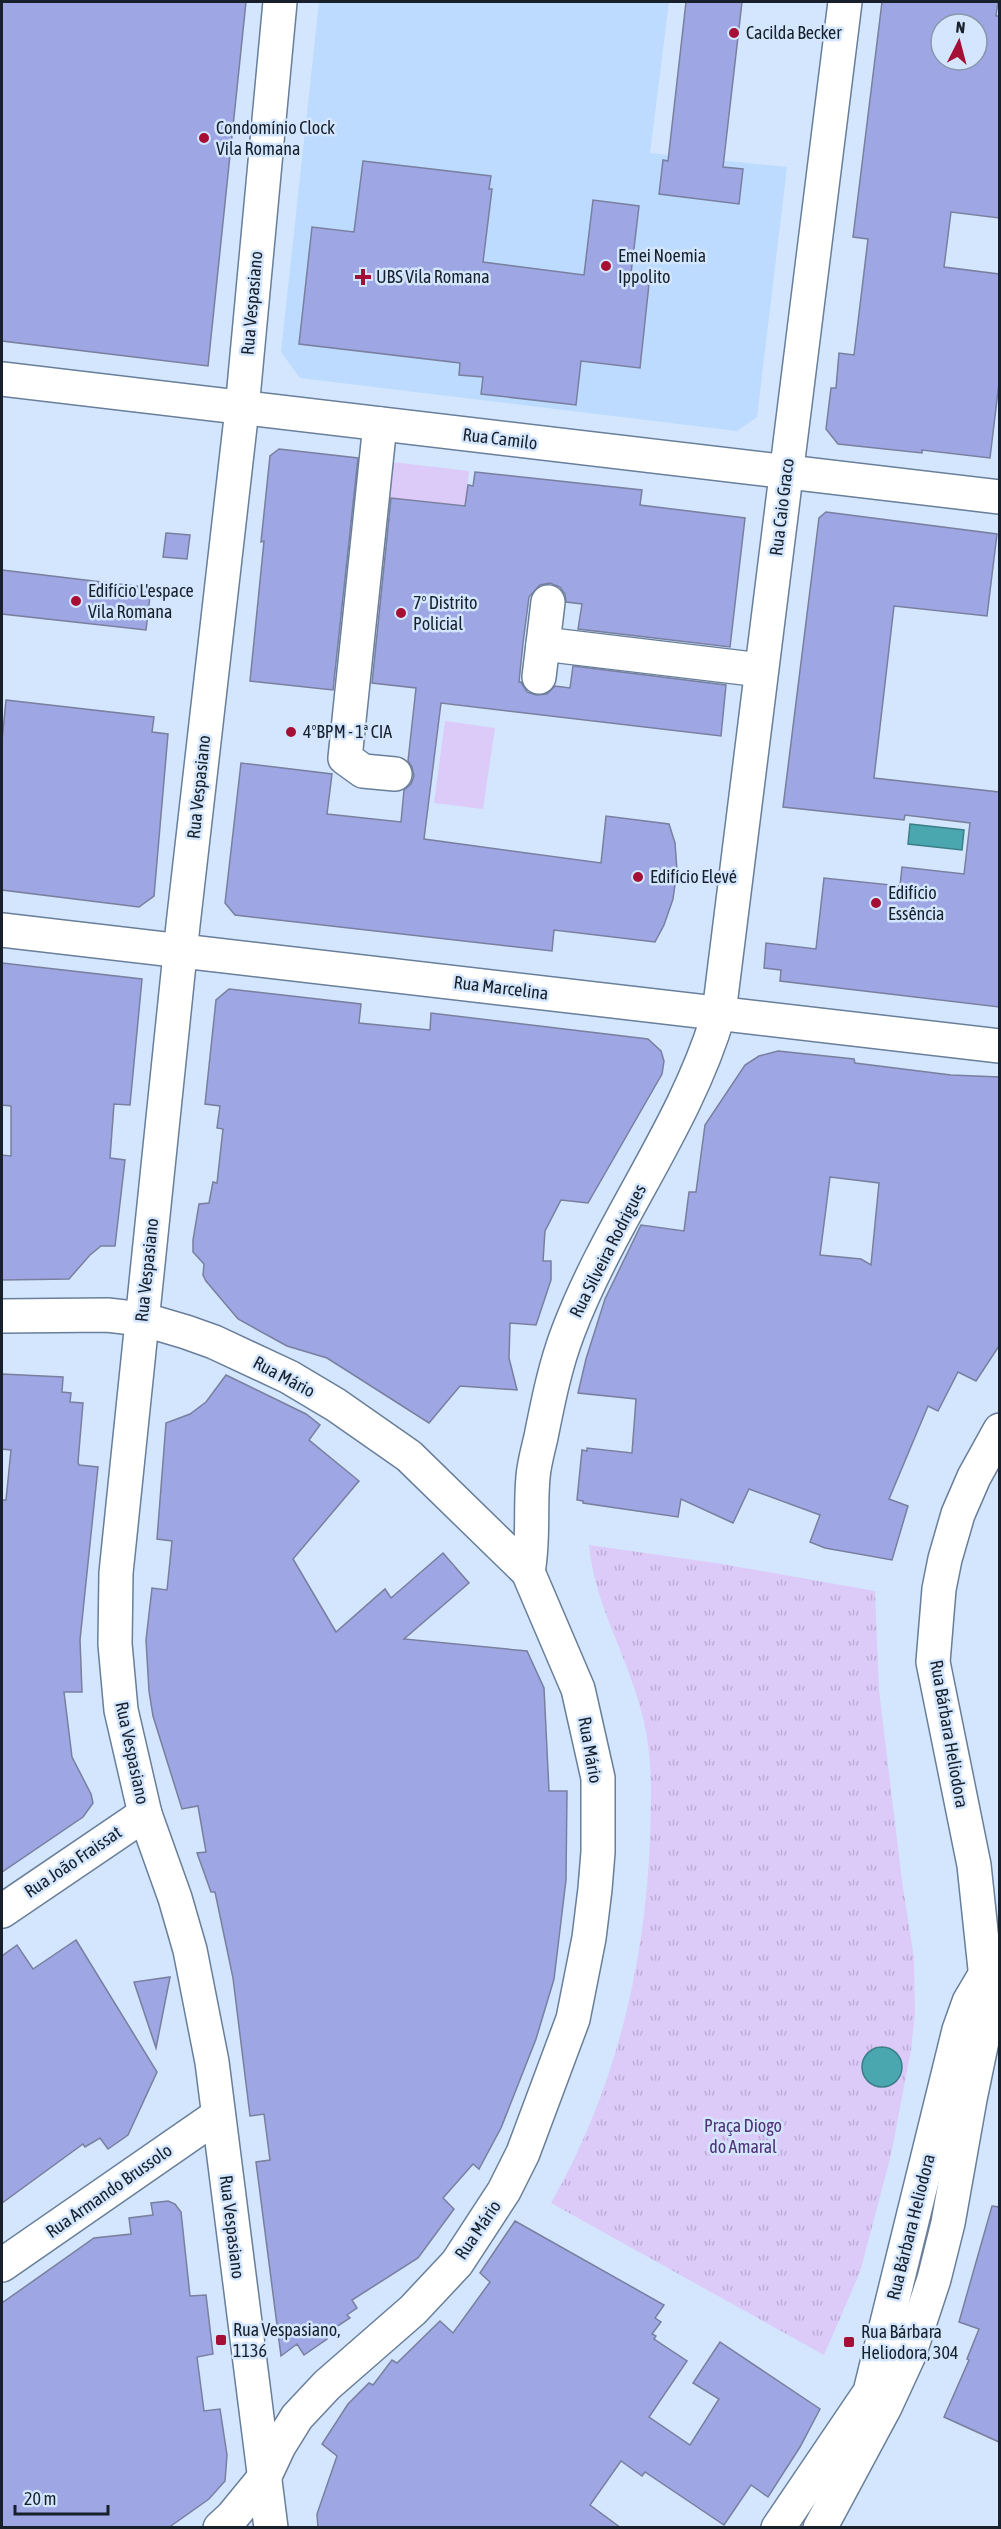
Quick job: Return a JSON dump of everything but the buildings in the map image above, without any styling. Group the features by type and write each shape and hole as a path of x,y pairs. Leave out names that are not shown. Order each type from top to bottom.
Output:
{"street":[{"name":"Rua Vespasiano","path":"271,2528 217,2116 212,2062 190,1950 175,1898 145,1814 121,1710 115,1644 116,1573 180,950 242,409 280,2"},
{"name":"Rua Caio Graco","path":"719,1012 845,2"},
{"name":"Rua Camilo","path":"2,379 999,497"},
{"path":"380,424 345,758 363,771 395,774"},
{"path":"539,677 548,602"},
{"path":"543,644 762,670"},
{"name":"Rua Marcelina","path":"2,930 999,1046"},
{"name":"Rua Silveira Rodrigues","path":"528,1572 533,1546 533,1476 550,1391 568,1332 600,1259 693,1084 709,1048 719,1012"},
{"name":"Rua Mário","path":"2,1316 107,1316 142,1319 214,1342 289,1377 336,1405 409,1456 528,1572 578,1689 598,1779 598,1852 590,1938 573,2019 523,2153 486,2222 457,2263 413,2310 327,2385 297,2417 279,2446 264,2478 220,2528"},
{"name":"Rua Bárbara Heliodora","path":"820,2528 885,2408 909,2355 931,2290 948,2223 985,1999 974,1865 933,1662 939,1589 945,1559 962,1505 999,1430"},
{"name":"Rua João Fraissat","path":"2,1911 145,1814"},
{"name":"Rua Bárbara Heliodora","path":"778,2528 870,2392 956,2041 985,1999"},
{"name":"Rua Armando Brussolo","path":"2,2265 217,2116"}],"shaded area":[{"name":"Emei Noemia Ippolito","path":"319,2 669,2 650,153 787,167 757,417 737,431 300,378 281,352"},
{"path":"910,824 964,830 962,850 908,844"},
{"path":"882,2047 890,2048 896,2053 901,2059 901,2075 896,2081 890,2086 882,2087 874,2086 868,2081 863,2075 862,2067 863,2059 868,2053 874,2048"}],"green space":[{"path":"383,461 469,471 465,506 379,497"},
{"path":"445,721 495,728 483,809 434,803"},
{"name":"Praça Diogo do Amaral","path":"589,1545 722,1564 875,1591 879,1690 902,1881 914,1958 915,2013 911,2050 891,2155 860,2272 824,2355 551,2203 593,2117 623,2027 641,1934 650,1839 650,1766 644,1722 631,1677 598,1591"}],"place":[{"name":"Cacilda Becker","path":"734,33"},
{"name":"Condomínio Clock Vila Romana","path":"204,138"},
{"name":"Emei Noemia Ippolito","path":"606,266"},
{"name":"UBS Vila Romana","path":"363,277"},
{"name":"Edifício L'espace Vila Romana","path":"76,601"},
{"name":"7º Distrito Policial","path":"401,613"},
{"name":"4ºBPM - 1ª CIA","path":"291,732"},
{"name":"Edifício Elevé","path":"638,877"},
{"name":"Edifício Essência","path":"876,903"},
{"name":"Rua Vespasiano, 1136","path":"221,2340"},
{"name":"Rua Bárbara Heliodora, 304","path":"849,2342"}]}
